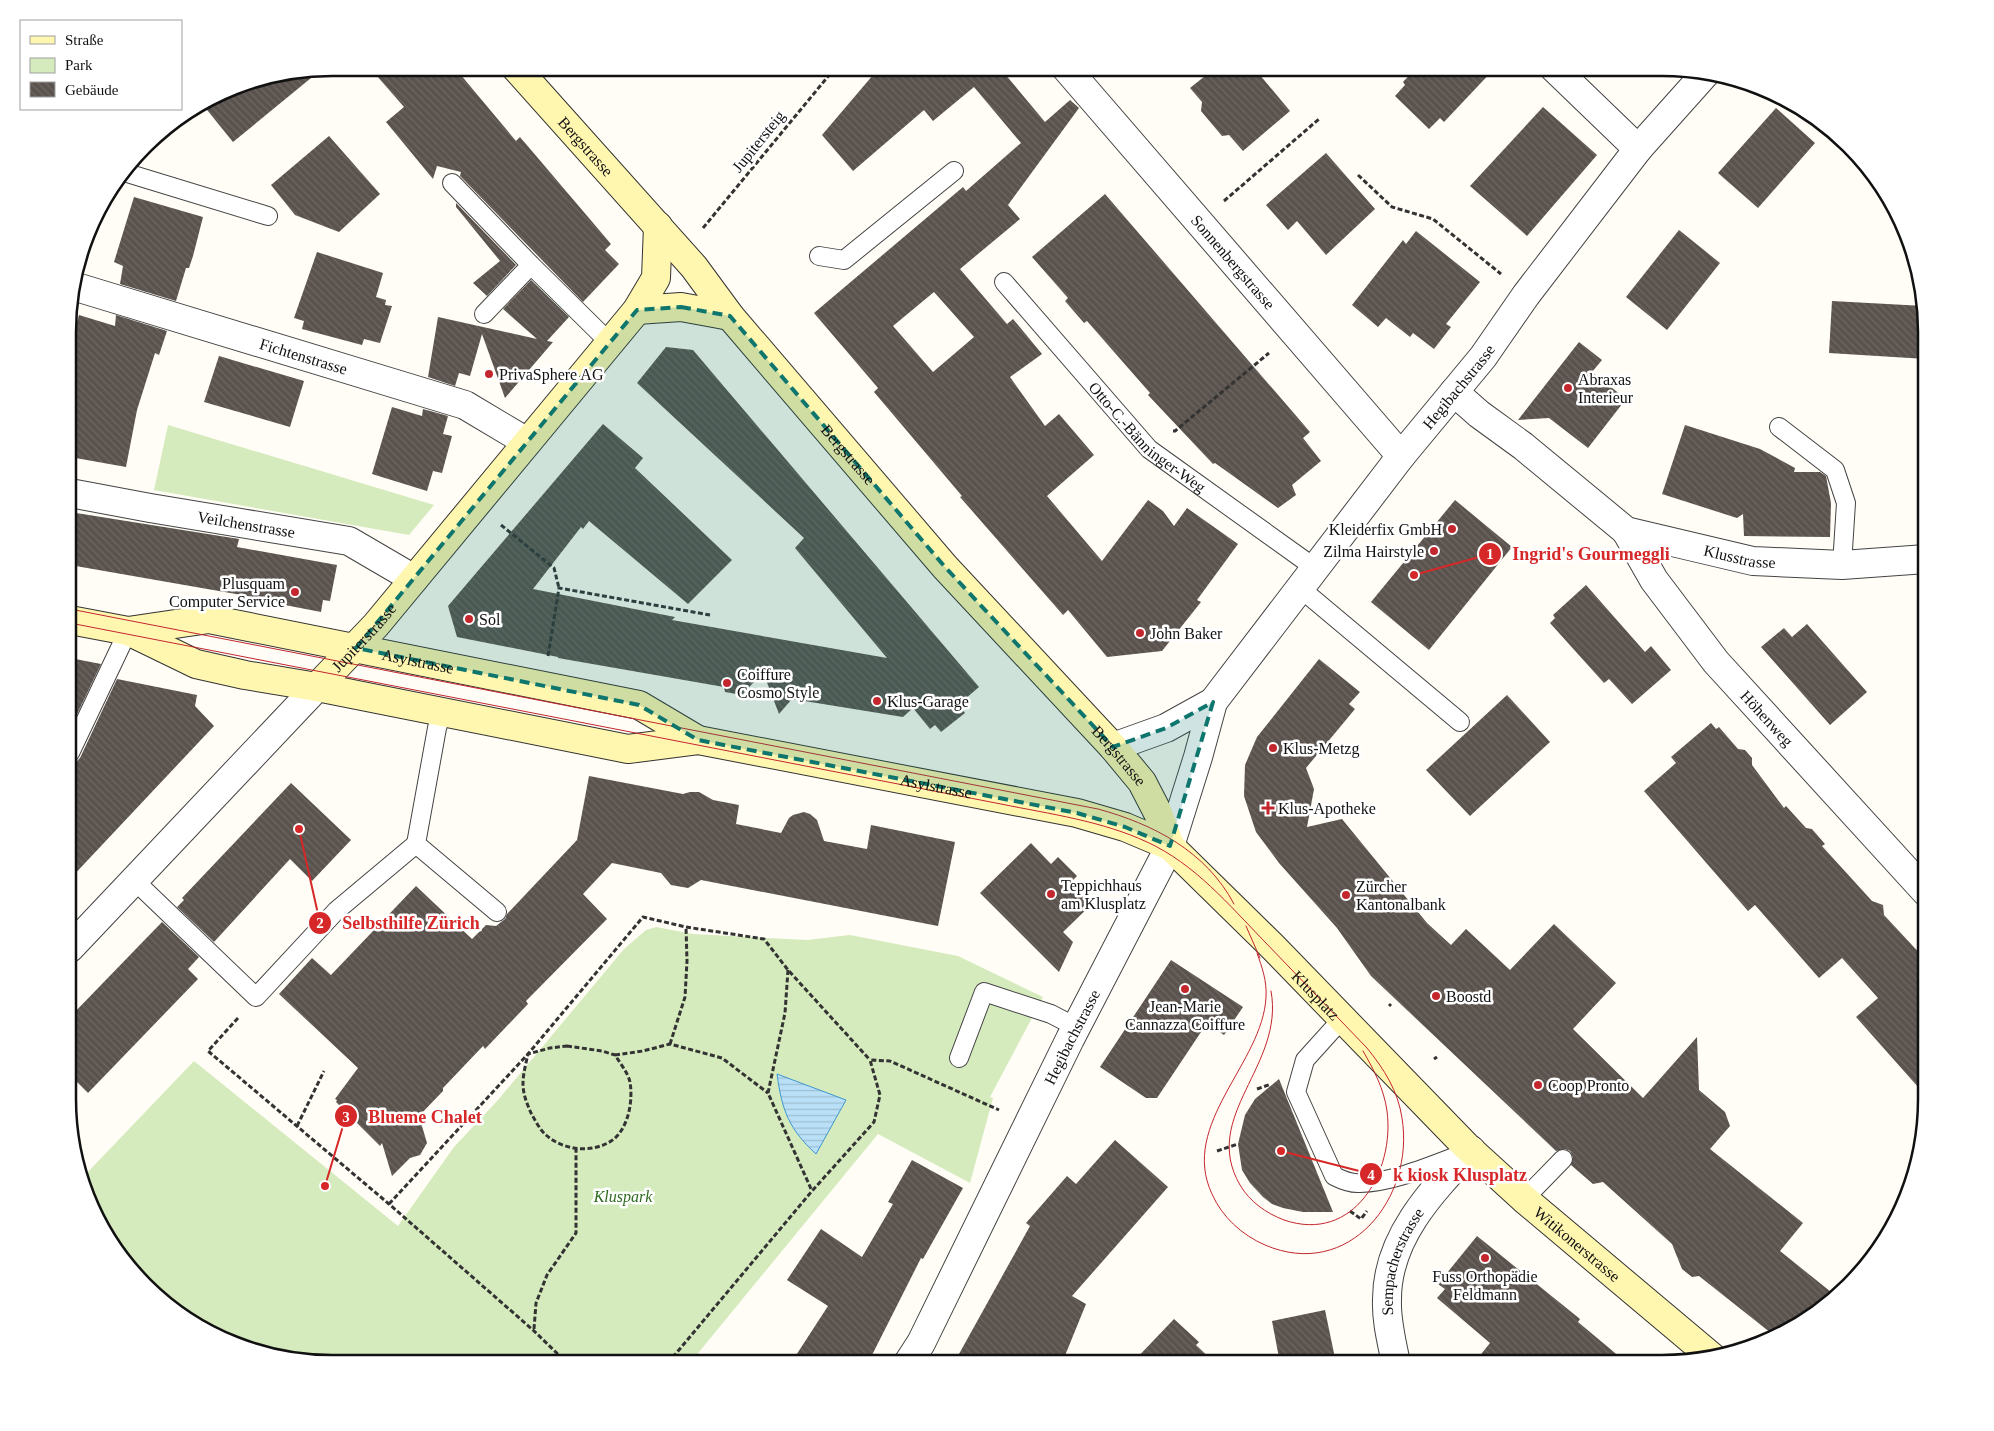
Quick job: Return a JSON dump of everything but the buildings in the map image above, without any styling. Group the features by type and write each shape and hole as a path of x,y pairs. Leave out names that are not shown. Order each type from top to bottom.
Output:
{"main road":[{"name":"Bergstrasse","path":"523,76 694,267 730,316 945,567 1113,747 1142,782 1158,813 1170,846"},
{"name":"Jupiterstrasse","path":"318,687 356,648 611,344 637,310 656,278 658,226"},
{"path":"637,310 681,308 730,316"},
{"name":"Asylstrasse","path":"128,631 209,619 639,705 698,740"},
{"name":"Asylstrasse","path":"76,621 128,631 196,664 245,675 318,687 628,749 698,740 1077,813 1125,827 1170,846"},
{"name":"Klusplatz","path":"1170,846 1239,913 1342,1019"},
{"name":"Witikonerstrasse","path":"1342,1019 1471,1150 1524,1199 1705,1351"}],"street":[{"name":"Sonnenbergstrasse","path":"1073,76 1401,456"},
{"path":"1562,76 1638,149"},
{"name":"Hegibachstrasse","path":"913,1355 1076,1027 1170,846 1213,702 1401,456 1483,357 1526,295 1638,149 1701,79"},
{"name":"Fichtenstrasse","path":"80,288 465,405 527,442"},
{"name":"Klusstrasse","path":"1454,392 1626,531 1752,561 1842,565 1918,560"},
{"name":"Veilchenstrasse","path":"76,494 349,541 414,579"},
{"name":"Höhenweg","path":"1626,531 1654,580 1716,662 1918,883"},
{"name":"Jupiterstrasse","path":"76,942 318,687"},
{"name":"Hegibachstrasse","path":"1113,747 1166,728 1213,702"},
{"name":"Sempacherstrasse","path":"1395,1355 1389,1323 1387,1290 1393,1260 1419,1208 1471,1150"}],"lane":[{"path":"819,256 844,260 954,171"},
{"path":"131,174 268,216"},
{"path":"452,183 531,266 611,344"},
{"path":"484,314 531,266"},
{"name":"Otto-C.-Bänninger-Weg","path":"1004,282 1149,449 1307,578 1460,722"},
{"path":"1779,427 1835,470 1846,503 1842,565"},
{"path":"76,740 128,631"},
{"path":"135,881 256,997 336,911 416,844 437,728 442,712"},
{"path":"416,844 497,912"},
{"path":"959,1058 984,992 1051,1014 1076,1027"},
{"name":"Klusplatz","path":"1342,1019 1305,1060 1296,1092 1334,1176 1359,1184 1375,1182 1424,1168 1471,1150"},
{"path":"1524,1199 1563,1159"}],"path":[{"name":"Jupitersteig","path":"701,231 828,76"},
{"path":"1221,204 1319,119"},
{"path":"1358,175 1392,207 1432,219 1526,295"},
{"path":"1134,432 1146,420 1175,431 1270,352"},
{"path":"499,523 554,568 559,588 543,686"},
{"path":"559,588 710,615"},
{"path":"389,1204 528,1054 643,916 686,927 764,939 788,970 870,1060 880,1095 874,1122 812,1191 675,1355"},
{"path":"670,1044 685,997 686,927"},
{"path":"768,1093 785,1014 788,970"},
{"path":"256,997 208,1051 389,1204 534,1330 559,1355"},
{"path":"528,1054 567,1046 602,1051 615,1055 643,1051 670,1044 722,1058 768,1093 812,1191"},
{"path":"528,1054 522,1084 525,1100 534,1119 545,1135 559,1144 576,1149 594,1147 613,1139 620,1131 630,1108 630,1080 615,1055"},
{"path":"870,1060 890,1060 1004,1113"},
{"path":"297,1126 324,1071"},
{"path":"1216,1151 1238,1144"},
{"path":"534,1330 536,1303 547,1275 576,1232 576,1149"}],"highlighted area":[{"path":"681,307 730,316 945,567 1113,747 1166,728 1213,702 1170,846 1125,827 1077,813 698,740 639,705 356,648 637,310"}],"green space":[{"path":"168,425 434,505 409,535 154,490"},
{"name":"Kluspark","path":"656,927 693,934 807,940 850,935 958,956 1043,997 990,1097 993,1098 970,1183 878,1134 697,1355 332,1355 282,1350 234,1335 190,1312 151,1280 119,1241 96,1197 87,1173 194,1061 398,1226 454,1147 498,1100 624,949 646,930"}],"water":[{"path":"777,1074 846,1100 816,1154 799,1136 788,1118 781,1099"}],"tram line":[{"path":"76,610 1098,809 1139,823 1176,842 1209,869 1234,904"},
{"path":"76,624 1057,815 1094,823 1147,842 1181,862 1224,900 1367,1048 1394,1090 1402,1118 1403,1148 1398,1177 1387,1203 1370,1225 1349,1242 1324,1252 1296,1253 1265,1245 1248,1236 1227,1218 1221,1210 1212,1194 1205,1168 1206,1143 1214,1118 1252,1046 1261,1022 1266,997 1266,985 1257,953"},
{"path":"1246,926 1260,958"},
{"path":"1271,991 1272,1018 1266,1043 1236,1113 1230,1136 1230,1160 1240,1185 1254,1202 1271,1214 1284,1220 1309,1225 1331,1222 1349,1212 1365,1197 1376,1178 1384,1157 1388,1134 1387,1111 1384,1095 1363,1051"}],"place":[{"name":"PrivaSphere AG","path":"489,374"},
{"name":"Abraxas Interieur","path":"1568,388"},
{"name":"Kleiderfix GmbH","path":"1452,529"},
{"name":"Zilma Hairstyle","path":"1434,551"},
{"name":"Ingrid's Gourmeggli","path":"1414,575"},
{"name":"Plusquam Computer Service","path":"295,592"},
{"name":"Sol","path":"469,619"},
{"name":"John Baker","path":"1140,633"},
{"name":"Coiffure Cosmo Style","path":"727,683"},
{"name":"Klus-Garage","path":"877,701"},
{"name":"Klus-Metzg","path":"1273,748"},
{"name":"Klus-Apotheke","path":"1268,808"},
{"name":"Selbsthilfe Zürich","path":"299,829"},
{"name":"Teppichhaus am Klusplatz","path":"1051,894"},
{"name":"Zürcher Kantonalbank","path":"1346,895"},
{"name":"Jean-Marie Cannazza Coiffure","path":"1185,989"},
{"name":"Boostd","path":"1436,996"},
{"name":"Coop Pronto","path":"1538,1085"},
{"name":"k kiosk Klusplatz","path":"1281,1151"},
{"name":"Blueme Chalet","path":"325,1186"},
{"name":"Fuss Orthopädie Feldmann","path":"1485,1258"}]}
